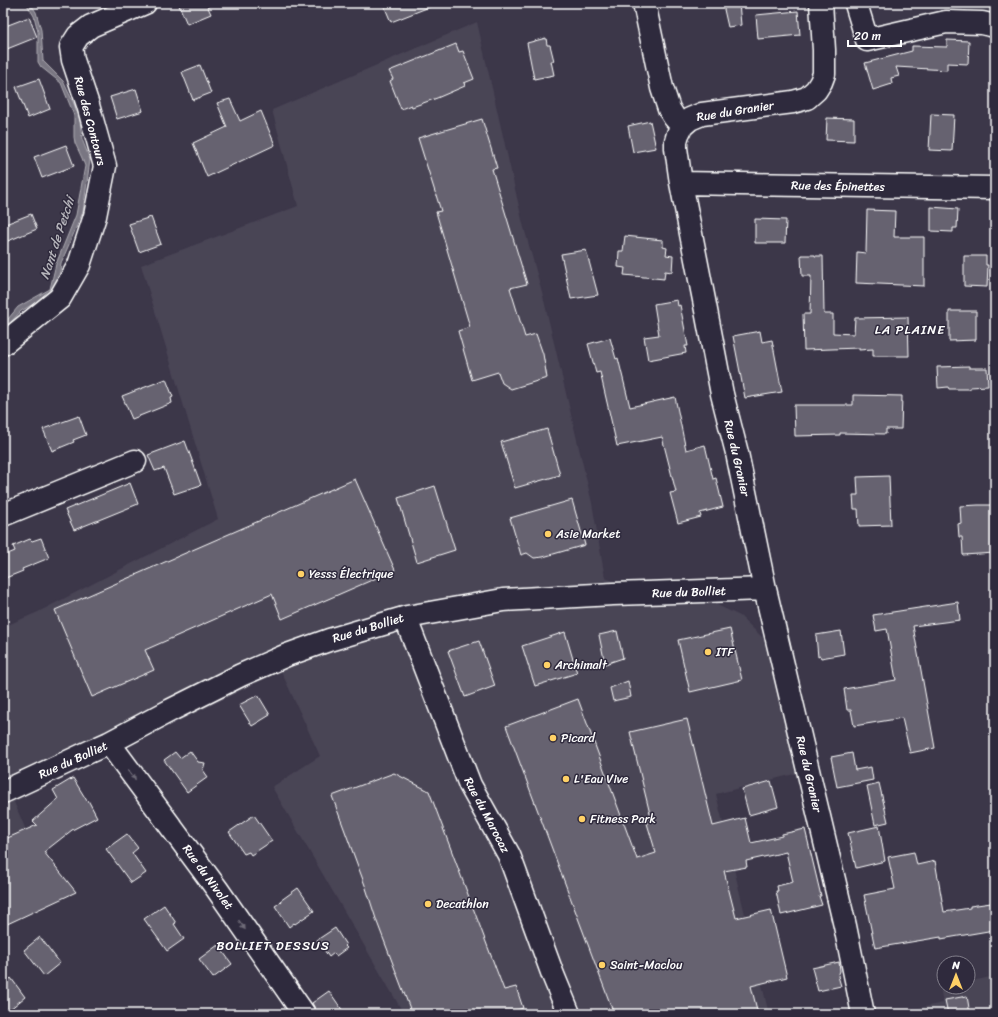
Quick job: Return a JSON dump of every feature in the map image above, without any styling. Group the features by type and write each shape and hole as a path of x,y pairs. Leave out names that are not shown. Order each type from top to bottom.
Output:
{"street":[{"name":"Rue des Contours","path":"3,344 60,298 79,265 95,216 105,166 88,105 73,60 71,47 78,36 91,26 145,3"},
{"path":"644,3 662,88 669,109 682,126"},
{"name":"Rue du Granier","path":"821,3 824,74 816,90 806,98 793,102 702,114 690,119 682,126 676,141 676,148 681,184 722,394 845,926 863,1014"},
{"path":"856,4 866,40 946,22 982,23 995,26"},
{"name":"Rue des Épinettes","path":"681,184 995,188"},
{"path":"3,515 135,461"},
{"name":"Rue du Bolliet","path":"3,792 91,750 109,744 241,675 287,655 329,640 407,617 503,600 766,588"},
{"name":"Rue du Marocaz","path":"407,617 412,634 470,785 509,855 553,975 569,1014"},
{"name":"Rue du Nivolet","path":"109,744 217,888 304,1014"}],"shaded area":[{"path":"26,3 30,3 36,12 41,30 43,61 63,81 76,111 79,112 82,139 90,160 83,212 61,263 59,279 52,293 21,311 3,331 3,325 18,307 50,289 56,264 76,215 85,166 75,143 74,116 61,83 41,67 38,62 38,32 34,16"},
{"path":"477,22 523,224 542,292 592,503 605,578 669,601 715,604 740,616 763,638 779,669 802,772 716,794 769,1014 404,1014 272,787 320,756 281,671 14,802 26,830 76,892 3,926 3,627 38,612 218,519 141,265 298,206 272,110"},
{"path":"995,976 995,1014 890,1014 943,1003 942,995 976,995 976,980"}],"building":[{"path":"178,3 206,3 211,14 187,24"},
{"path":"383,3 436,3 437,4 391,22"},
{"path":"739,3 741,25 728,27 723,5"},
{"path":"798,11 800,35 758,39 756,15"},
{"path":"29,17 37,37 7,49 3,39 3,27"},
{"path":"546,38 547,45 550,45 554,61 551,61 554,75 534,79 527,43"},
{"path":"947,40 969,41 968,64 947,63 947,70 896,67 899,76 891,78 892,84 873,90 865,63 912,51 912,46 947,47"},
{"path":"456,44 459,52 463,51 474,79 464,83 465,86 437,98 412,107 411,105 401,109 390,81 393,79 389,71"},
{"path":"200,65 211,93 193,100 182,72"},
{"path":"39,79 50,109 28,118 16,87"},
{"path":"136,89 143,111 117,119 110,97"},
{"path":"230,99 240,121 261,111 275,145 207,177 193,143 227,127 217,103"},
{"path":"931,114 954,115 952,151 929,150"},
{"path":"827,118 854,119 854,141 826,140"},
{"path":"482,119 497,168 492,169 527,284 510,288 525,337 536,334 543,354 547,378 511,389 502,383 498,372 472,380 458,331 470,327 436,212 441,211 418,138"},
{"path":"650,121 656,148 633,152 628,126"},
{"path":"66,145 74,166 42,178 34,157"},
{"path":"931,207 958,209 957,228 953,228 953,232 931,231"},
{"path":"867,210 895,211 894,237 924,237 924,286 856,283 857,252 866,253"},
{"path":"31,214 37,229 3,243 3,225"},
{"path":"151,217 161,244 139,252 129,224"},
{"path":"755,219 786,220 785,243 755,243"},
{"path":"625,236 663,240 663,247 667,248 666,255 673,256 672,272 665,271 664,279 624,275 625,268 618,267 619,251 623,251"},
{"path":"586,250 598,295 571,299 561,254"},
{"path":"801,255 823,256 824,314 833,314 833,333 854,334 855,318 908,317 909,356 873,356 873,349 859,350 859,348 804,350 803,314 810,314 811,276 802,276"},
{"path":"964,256 986,256 986,265 988,265 987,287 964,286"},
{"path":"677,300 678,306 680,305 688,346 685,346 686,353 648,360 644,337 659,335 654,304"},
{"path":"949,311 976,311 976,340 949,341"},
{"path":"760,331 762,342 772,340 782,392 745,398 733,336"},
{"path":"610,338 616,359 618,358 630,407 675,397 686,450 705,445 713,479 716,478 723,507 700,513 701,517 678,523 670,493 676,492 662,437 617,446 600,372 596,373 588,344"},
{"path":"969,366 969,368 987,368 988,386 970,387 970,389 949,389 948,387 938,388 937,367"},
{"path":"166,379 173,397 171,398 172,403 132,419 122,396"},
{"path":"853,395 902,396 901,429 886,429 886,434 840,433 840,435 795,436 794,405 853,405"},
{"path":"79,416 86,435 73,440 74,442 52,451 43,429"},
{"path":"547,429 560,475 515,488 501,442"},
{"path":"185,441 201,485 174,494 164,468 155,471 148,455"},
{"path":"889,476 891,525 859,526 858,509 854,509 853,495 858,495 857,477"},
{"path":"355,479 395,570 282,619 272,594 145,650 154,670 92,697 55,610"},
{"path":"130,483 138,504 74,530 65,510"},
{"path":"435,486 455,550 417,562 398,498"},
{"path":"572,500 585,545 543,557 534,558 527,553 521,555 510,518"},
{"path":"992,505 995,553 963,555 962,537 959,537 958,524 961,523 960,506"},
{"path":"41,538 49,558 22,569 23,571 3,579 3,556 15,551 13,546 30,539 32,541"},
{"path":"958,602 960,620 913,626 935,748 910,753 902,718 854,726 851,710 847,710 844,689 896,680 887,629 876,631 873,615"},
{"name":"ITF","path":"730,629 742,680 690,692 678,640"},
{"path":"617,631 623,658 605,664 599,635"},
{"path":"841,631 844,654 821,658 820,656 818,657 816,635"},
{"path":"565,632 577,673 535,686 522,646"},
{"path":"479,641 495,686 465,697 448,651"},
{"path":"628,681 631,697 613,701 610,688"},
{"path":"258,695 270,715 252,726 239,705"},
{"path":"578,699 637,859 656,853 646,820 651,818 630,732 687,719 713,826 745,818 751,843 805,829 822,905 781,915 776,891 778,891 777,886 793,882 786,852 746,861 747,867 724,871 736,918 771,910 787,977 751,986 758,1014 614,1014 506,726"},
{"path":"190,751 198,762 205,763 203,770 208,777 187,792 164,760 175,752 180,758"},
{"path":"852,753 855,770 871,767 873,780 837,787 831,757"},
{"path":"394,773 429,791 504,990 516,987 523,1008 512,1012 511,1014 412,1014 332,796"},
{"path":"73,778 87,801 88,800 97,817 72,830 44,852 76,892 3,926 3,840 37,825 33,821 58,799 53,790"},
{"path":"771,781 778,807 749,815 742,789"},
{"path":"879,783 888,822 875,825 867,786"},
{"path":"254,815 272,841 251,855 249,852 244,854 229,832"},
{"path":"879,826 885,861 856,868 848,833"},
{"path":"127,834 138,848 132,853 146,873 131,883 106,849"},
{"path":"914,852 917,865 935,861 944,912 991,903 994,930 875,948 864,895 895,889 888,857"},
{"path":"298,888 314,911 289,927 275,906"},
{"path":"164,905 176,923 174,924 184,939 167,951 144,919"},
{"path":"335,928 347,948 336,956 334,953 329,957 317,940"},
{"path":"40,937 60,963 44,976 24,950"},
{"path":"218,945 232,964 213,978 199,959"},
{"path":"839,962 840,971 838,976 841,986 818,991 812,968"},
{"path":"11,978 25,997 3,1014 3,985"},
{"path":"329,991 345,1014 318,1014 312,1003"},
{"path":"967,996 970,1014 948,1014 945,1000"}],"place":[{"name":"Asie Market","path":"548,534"},
{"name":"Yesss Électrique","path":"301,574"},
{"name":"ITF","path":"708,652"},
{"name":"Archimalt","path":"547,665"},
{"name":"Picard","path":"553,738"},
{"name":"L'Eau Vive","path":"566,779"},
{"name":"Fitness Park","path":"582,819"},
{"name":"Decathlon","path":"428,904"},
{"name":"Saint-Maclou","path":"602,965"}],"district":[{"name":"LA PLAINE","path":"910,329"},
{"name":"BOLLIET DESSUS","path":"273,945"}],"water label":[{"name":"Nant de Petchi","path":"57,238"}]}
